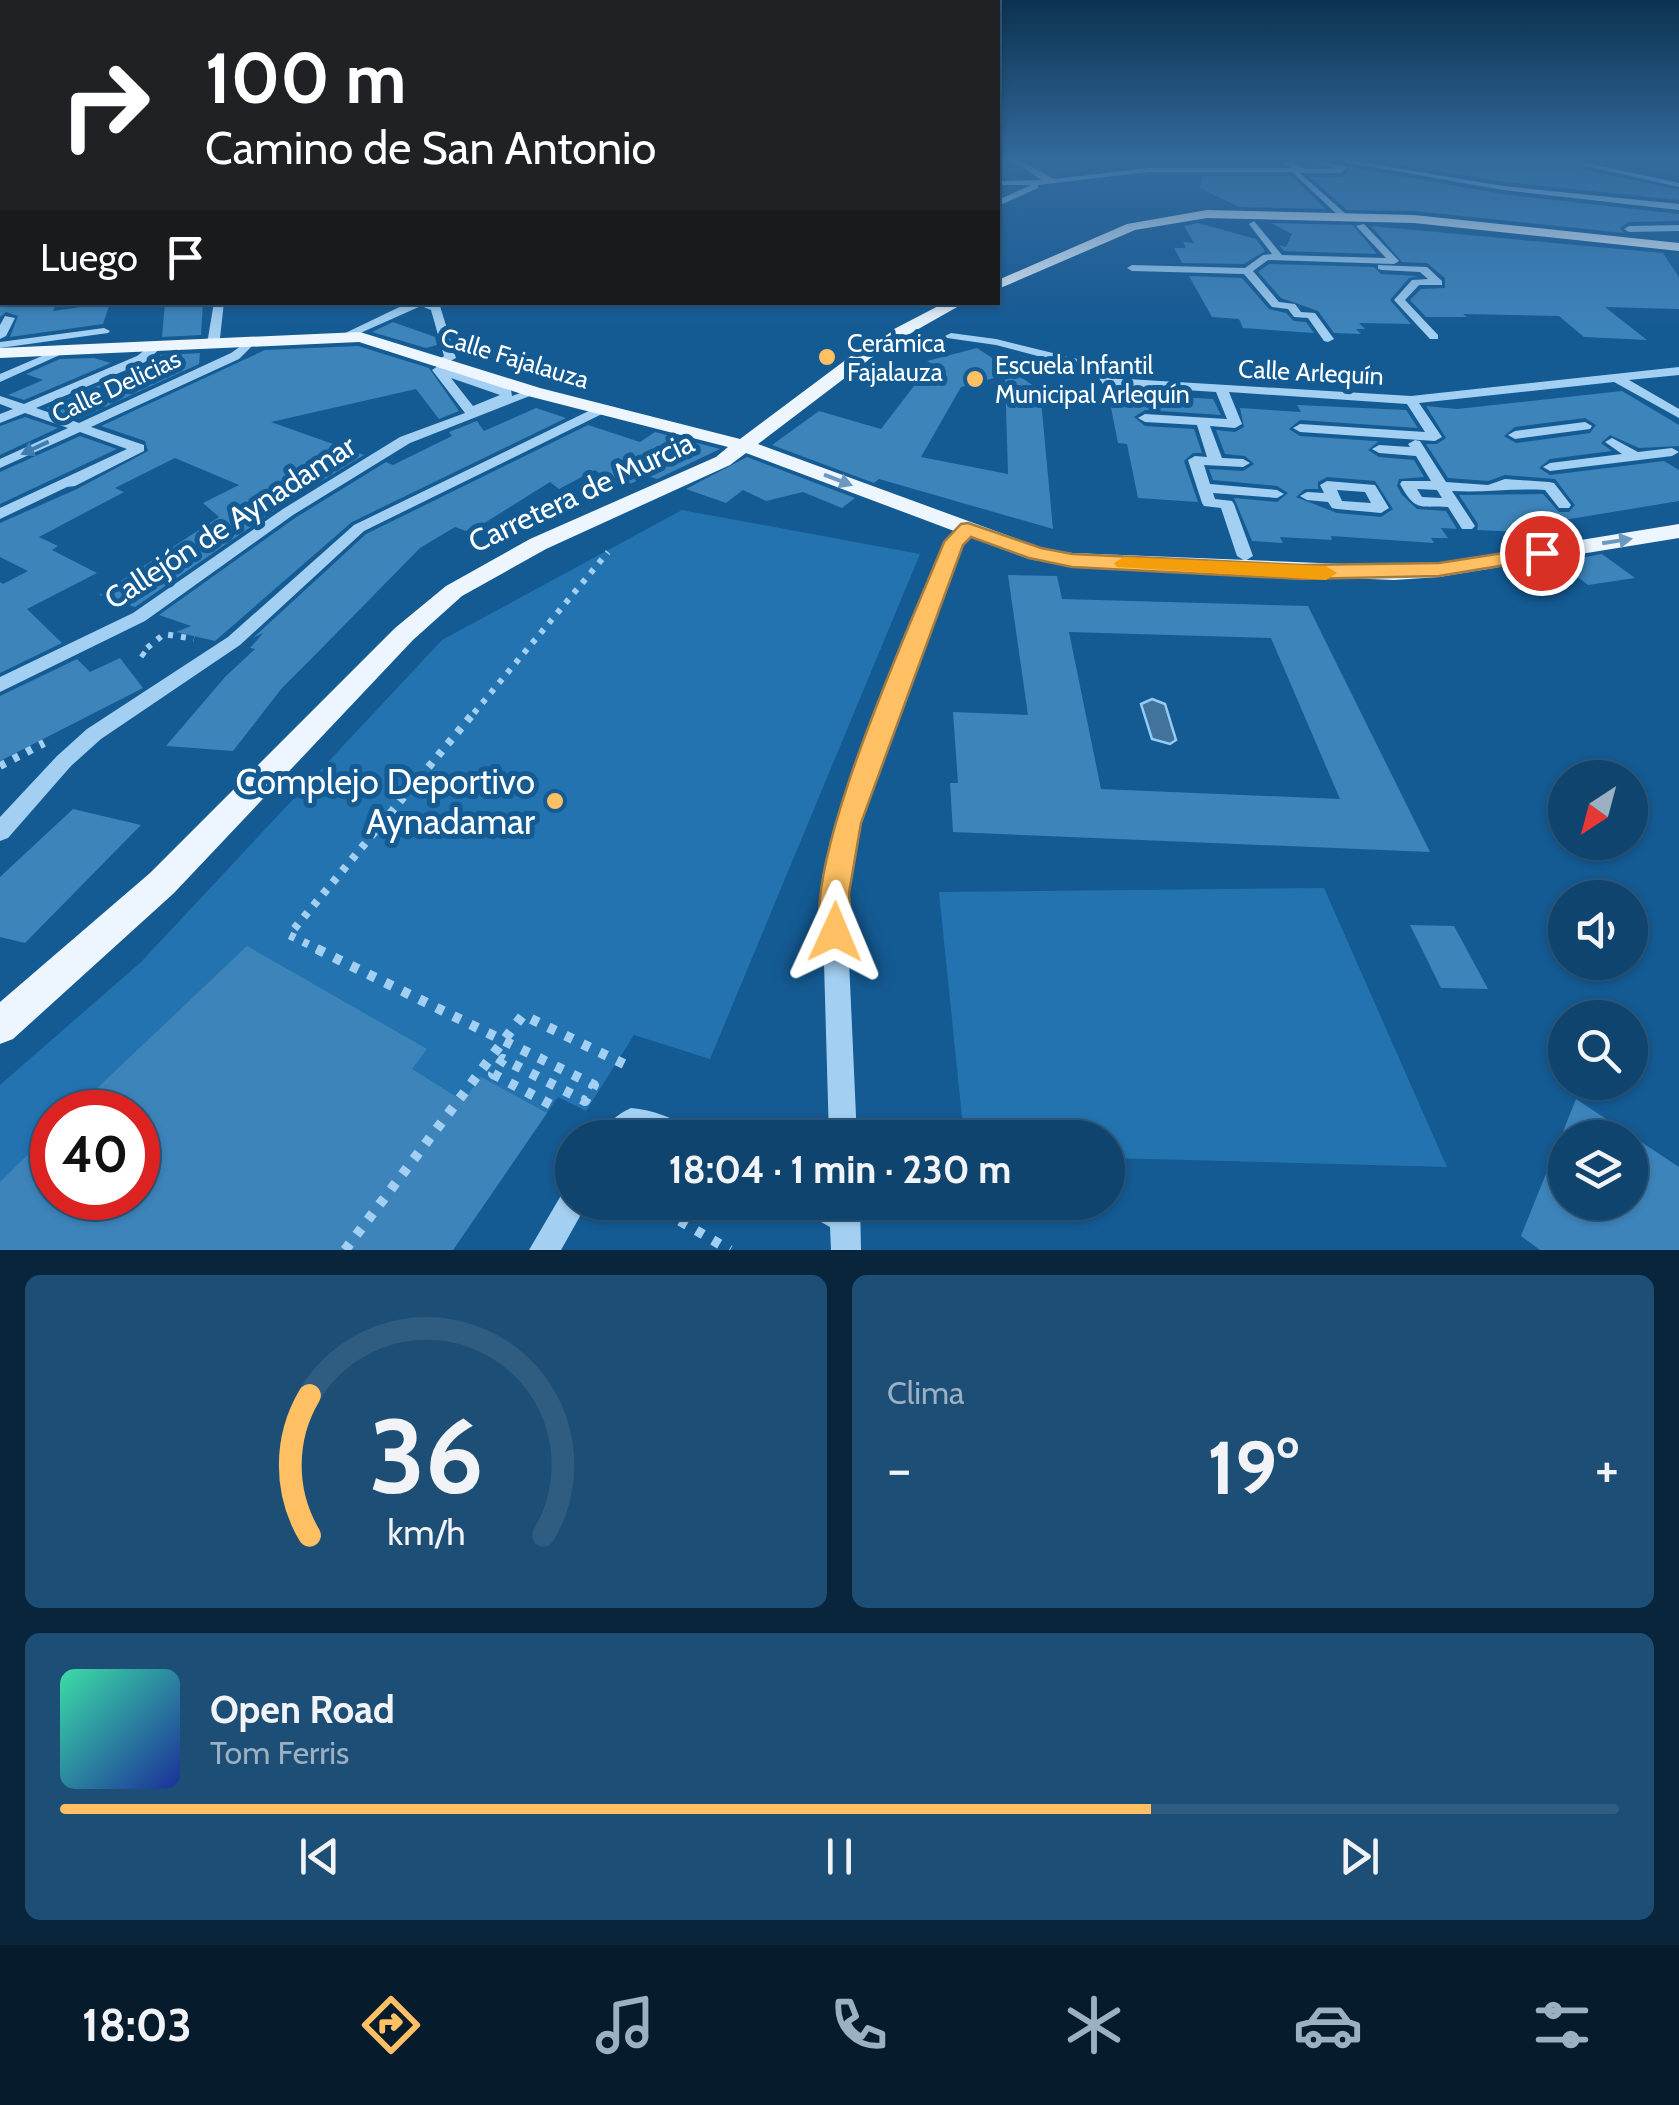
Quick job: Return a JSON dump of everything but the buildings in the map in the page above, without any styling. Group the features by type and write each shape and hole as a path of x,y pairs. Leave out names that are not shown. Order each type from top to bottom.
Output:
{"main road":[{"path":"1000,284 1115,234 1160,220 1186,217"},
{"path":"1392,217 1679,247"},
{"name":"Carretera de Murcia","path":"0,1026 162,883 404,634 442,600 538,544 699,473 746,446 877,345 949,305"},
{"name":"Calle Fajalauza","path":"0,349 248,344 345,336 534,392 746,446 1036,554 1072,560 1340,574 1439,570 1679,531"}],"street":[{"path":"1254,224 1279,256"},
{"path":"1132,268 1247,271 1266,256 1394,260 1361,226"},
{"path":"1629,229 1679,228"},
{"path":"1293,257 1298,264 1423,269 1438,283 1416,282 1399,300 1434,337"},
{"path":"1247,271 1276,305 1291,306 1298,315 1311,315 1328,340"},
{"path":"208,345 214,338 220,305"},
{"path":"345,336 414,305"},
{"path":"428,305 436,308 450,358 441,362"},
{"path":"0,336 9,318"},
{"path":"0,349 104,331"},
{"name":"Calle Arlequín","path":"951,336 996,342 1098,368 1108,382 1411,400 1679,371"},
{"name":"Calle Delicias","path":"0,464 234,356 248,344"},
{"path":"0,419 140,359 158,345"},
{"path":"0,378 67,348"},
{"path":"438,370 507,393 504,400 470,411 455,392 438,370"},
{"path":"1616,378 1679,414"},
{"path":"1145,418 1235,424 1222,390"},
{"name":"Callejón de Aynadamar","path":"0,685 139,616 304,502 405,440 534,392"},
{"path":"0,400 140,448 0,514"},
{"path":"1300,428 1435,437 1411,400"},
{"path":"0,832 64,760 94,734 234,641 359,528 601,409"},
{"path":"1202,422 1208,467 1204,488 1209,502 1227,504 1244,556"},
{"path":"1515,434 1585,426"},
{"path":"1347,431 1357,446 1363,447"},
{"path":"1612,442 1636,457"},
{"path":"1380,448 1418,448 1467,526"},
{"path":"1550,467 1674,451"},
{"path":"1208,467 1243,463"},
{"path":"1402,496 1408,484 1549,486 1564,506"},
{"path":"1307,496 1334,498 1328,485 1370,488 1374,494 1452,503"},
{"path":"1204,488 1276,494"},
{"path":"841,1120 834,893 847,823 954,542 968,529"},
{"path":"544,1250 562,1220"},
{"path":"845,1220 846,1250"}],"path":[{"path":"557,1108 493,1074 504,1059 585,1100 594,1085 289,935 608,552"},
{"path":"146,649 164,634 201,640"},
{"path":"0,766 53,739"},
{"path":"345,1250 523,1015 626,1065"},
{"path":"678,1220 730,1250"}],"shaded area":[{"name":"Complejo Deportivo Aynadamar","path":"682,510 920,554 710,1059 634,1035 586,1111 558,1097 453,1250 0,1250 0,1085 141,962 442,640"},
{"path":"1152,699 1165,704 1176,740 1170,744 1152,739 1141,704"},
{"path":"1324,888 1447,1167 1125,1158 1125,1120 962,1120 939,892"}],"slow traffic":[{"path":"1124,563 1326,573"}],"place":[{"name":"Cerámica Fajalauza","path":"827,357"},
{"name":"Escuela Infantil Municipal Arlequín","path":"975,379"},
{"name":"Complejo Deportivo Aynadamar","path":"555,801"}],"route":[{"path":"835,932 834,893 847,823 954,542 968,529 1036,554 1072,560 1340,574 1439,570 1542,553"}]}
